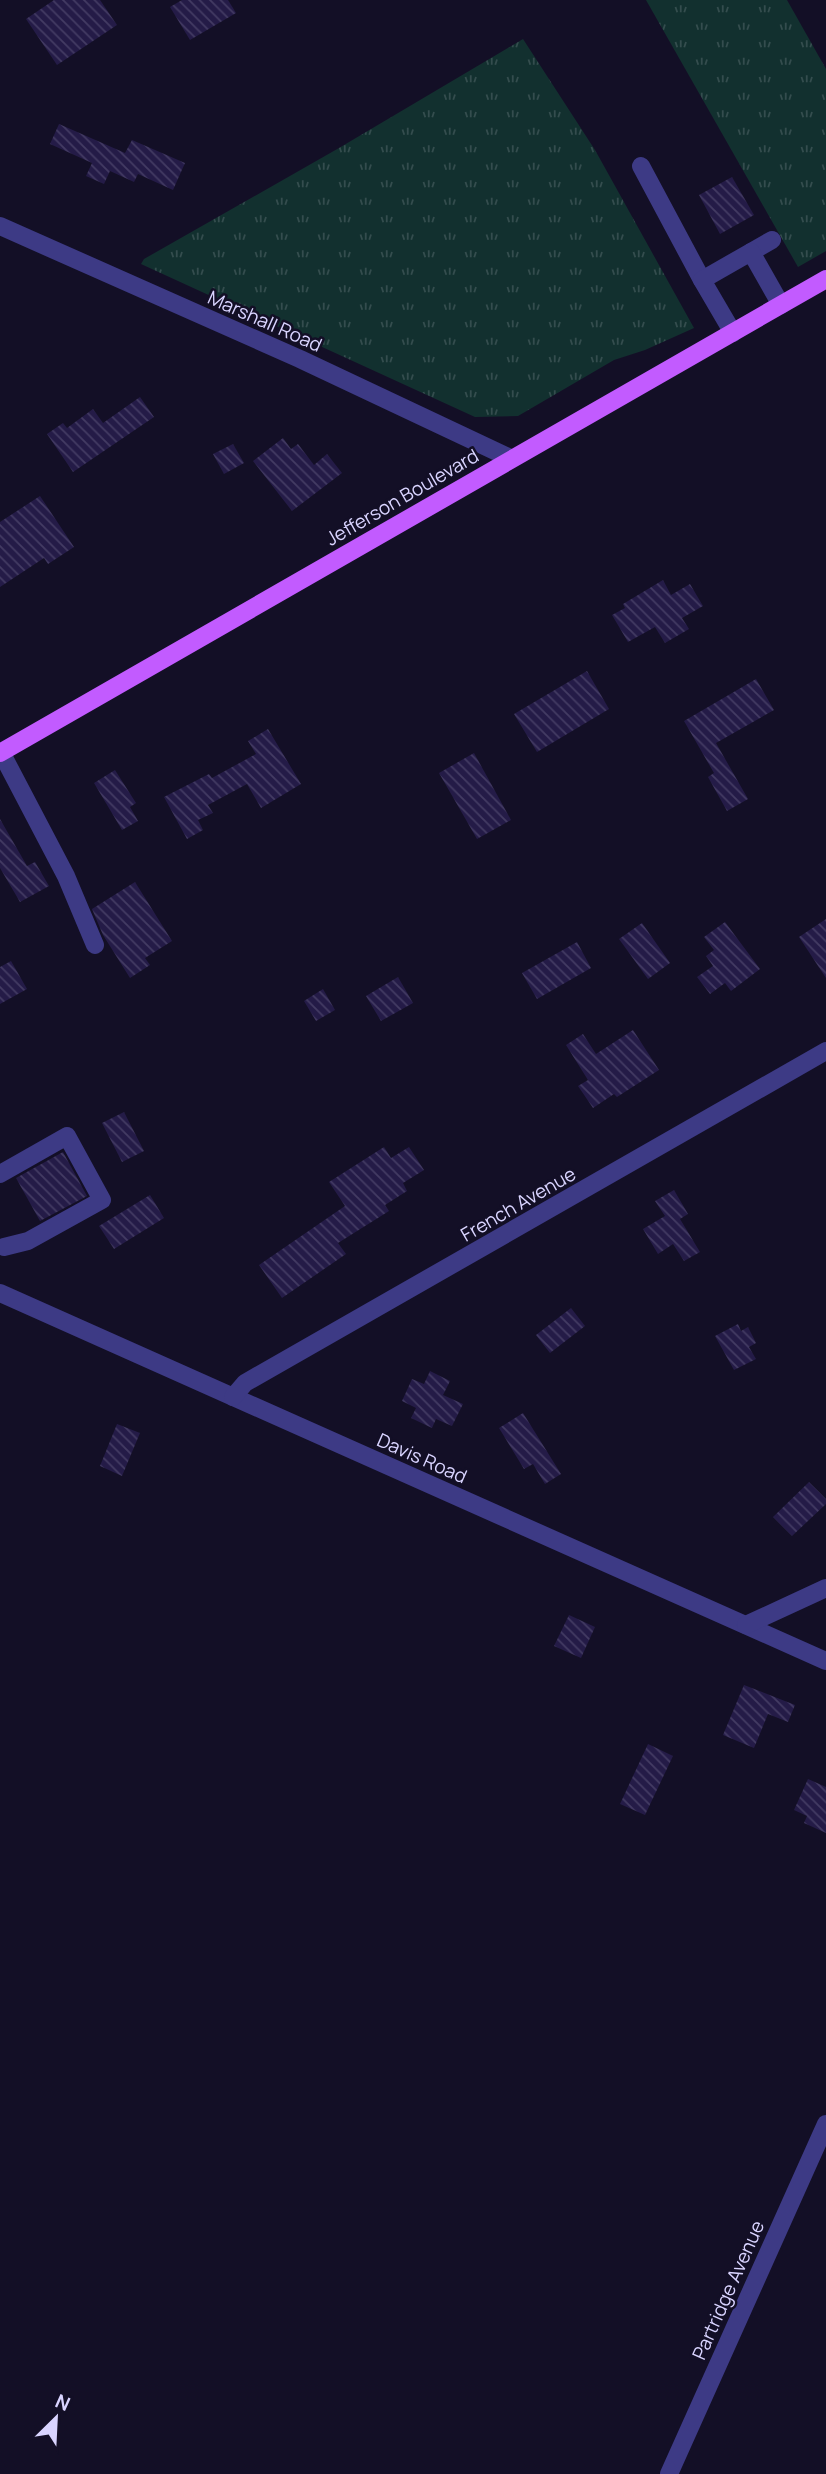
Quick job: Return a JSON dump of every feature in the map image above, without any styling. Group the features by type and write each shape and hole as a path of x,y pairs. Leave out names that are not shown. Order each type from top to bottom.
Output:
{"main road":[{"name":"Jefferson Boulevard","path":"0,753 826,279"}],"street":[{"path":"641,166 733,333"},
{"name":"Marshall Road","path":"0,226 300,359 510,458"},
{"path":"702,280 772,240"},
{"path":"751,252 781,305"},
{"path":"0,753 66,876 95,945"},
{"name":"French Avenue","path":"233,1397 245,1383 826,1051"},
{"path":"0,1174 67,1136 102,1200 28,1241 1,1247"},
{"name":"Davis Road","path":"0,1293 826,1661"},
{"path":"746,1625 826,1588"},
{"name":"Partridge Avenue","path":"669,2474 826,2124"}],"green space":[{"path":"646,0 787,0 826,69 826,251 798,267"},
{"path":"523,39 595,150 694,328 645,350 614,360 518,416 475,417 141,264 144,259"}],"building":[{"path":"54,0 100,0 117,25 57,65 26,19"},
{"path":"182,0 228,0 236,13 190,40 170,7"},
{"path":"59,124 125,153 132,140 185,163 173,190 138,174 134,182 110,171 104,184 86,176 92,163 50,144"},
{"path":"732,177 754,215 720,234 699,195"},
{"path":"140,397 154,417 73,472 47,434 63,423 67,428 93,409 103,423"},
{"path":"283,438 291,449 298,444 314,465 327,454 342,473 292,511 253,461"},
{"path":"233,444 244,463 224,474 213,454"},
{"path":"40,496 74,547 48,564 44,558 0,587 0,522"},
{"path":"663,580 671,595 690,584 703,606 682,618 689,629 665,643 655,627 628,642 612,615 625,608 623,604"},
{"path":"587,671 609,709 537,752 514,714"},
{"path":"756,679 774,710 716,743 748,799 727,811 708,777 714,773 684,721"},
{"path":"268,729 301,784 261,808 247,784 208,805 213,813 198,820 203,830 187,839 164,797 209,774 212,778 256,754 248,741"},
{"path":"474,753 511,820 477,839 439,773"},
{"path":"115,770 136,803 130,807 138,821 122,830 94,783"},
{"path":"0,819 27,866 35,862 49,886 20,902 0,868"},
{"path":"135,882 172,941 145,958 150,965 130,978 103,935 92,909"},
{"path":"826,919 826,978 799,937"},
{"path":"725,922 760,969 731,991 725,983 710,994 697,977 713,966 706,956 714,950 704,937"},
{"path":"642,923 670,963 648,979 619,939"},
{"path":"577,942 591,968 537,999 522,973"},
{"path":"11,961 27,989 0,1004 0,967"},
{"path":"398,977 413,1003 381,1021 366,996"},
{"path":"323,989 335,1010 316,1021 304,1001"},
{"path":"633,1030 659,1070 617,1097 614,1094 593,1108 578,1086 588,1080 566,1045 583,1034 596,1054"},
{"path":"124,1112 144,1151 122,1162 102,1123"},
{"path":"384,1147 391,1158 409,1147 424,1170 403,1183 407,1191 385,1205 389,1211 338,1243 346,1254 282,1298 259,1265 345,1206 329,1182"},
{"path":"63,1152 87,1196 40,1221 16,1178"},
{"path":"674,1190 688,1214 680,1219 700,1252 684,1261 673,1244 658,1254 643,1229 665,1216 655,1201"},
{"path":"150,1195 164,1218 114,1249 99,1226"},
{"path":"571,1308 585,1326 550,1353 536,1335"},
{"path":"738,1324 741,1331 748,1327 756,1343 749,1347 756,1359 734,1370 715,1336"},
{"path":"430,1371 450,1381 443,1395 463,1404 452,1426 436,1419 432,1428 411,1418 416,1408 402,1401 412,1379 424,1384"},
{"path":"523,1413 561,1474 545,1484 533,1464 524,1469 499,1428"},
{"path":"117,1424 140,1433 122,1476 100,1466"},
{"path":"809,1482 826,1499 826,1504 792,1536 773,1517"},
{"path":"569,1615 595,1627 581,1658 554,1646"},
{"path":"744,1685 795,1705 788,1722 768,1714 754,1748 723,1735"},
{"path":"648,1744 673,1756 645,1815 620,1804"},
{"path":"808,1779 826,1787 826,1833 804,1823 807,1816 794,1810"}]}
